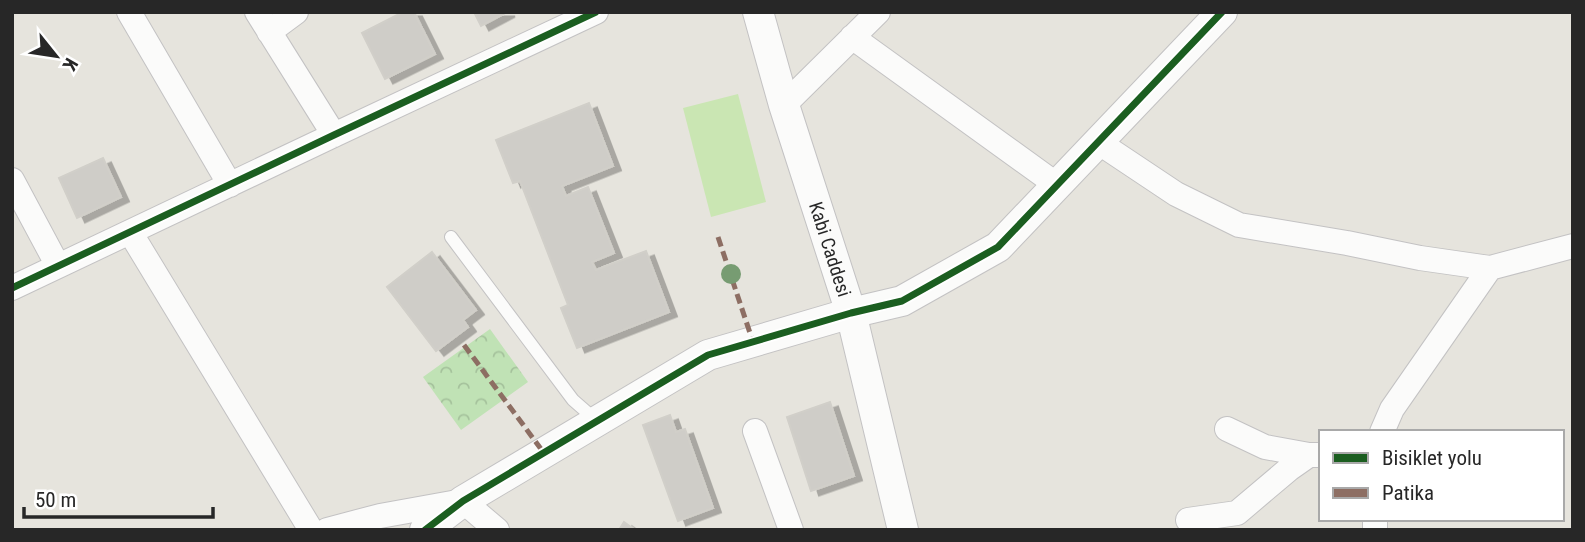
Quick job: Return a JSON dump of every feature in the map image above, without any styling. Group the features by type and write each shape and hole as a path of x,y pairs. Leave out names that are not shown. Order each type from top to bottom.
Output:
{"street":[{"path":"129,12 230,185"},
{"path":"296,12 263,22 334,135"},
{"path":"12,288 596,12"},
{"name":"Kabi Caddesi","path":"758,12 784,105 851,313 903,530"},
{"path":"784,105 878,12"},
{"path":"425,530 463,502 708,355 851,313 902,301 998,247 1098,142 1211,16"},
{"path":"852,37 1057,185"},
{"path":"1098,142 1176,194 1238,225 1490,268 1573,246"},
{"path":"12,180 58,266"},
{"path":"130,232 311,530"},
{"path":"1383,430 1392,409 1490,268"},
{"path":"1227,429 1265,447 1315,455"},
{"path":"755,431 791,530"},
{"path":"1188,520 1237,513 1289,469 1315,455"},
{"path":"327,530 380,516 463,502 497,530"}],"lane":[{"path":"451,237 573,400 597,421"}],"green space":[{"path":"738,94 766,202 711,217 683,108"},
{"path":"490,329 528,382 461,430 423,377"}],"building":[{"path":"403,12 414,12 435,54 385,79 362,33"},
{"path":"474,12 507,12 481,26"},
{"path":"589,103 613,166 562,186 566,196 588,187 614,253 592,262 596,270 646,251 669,312 577,348 561,308 568,305 520,181 513,183 496,140"},
{"path":"103,158 121,197 77,218 59,178"},
{"path":"432,252 476,310 463,320 468,327 436,351 387,287"},
{"path":"830,402 854,476 811,491 787,417"},
{"path":"670,415 676,432 685,429 713,508 678,521 643,425"},
{"path":"624,522 635,530 619,530"}],"marked path":[{"path":"718,237 753,342"},
{"path":"464,345 544,453"}],"cycle path":[{"path":"12,288 596,12"},
{"path":"425,530 463,501 708,355 851,313 902,301 998,247 1222,12"}]}
